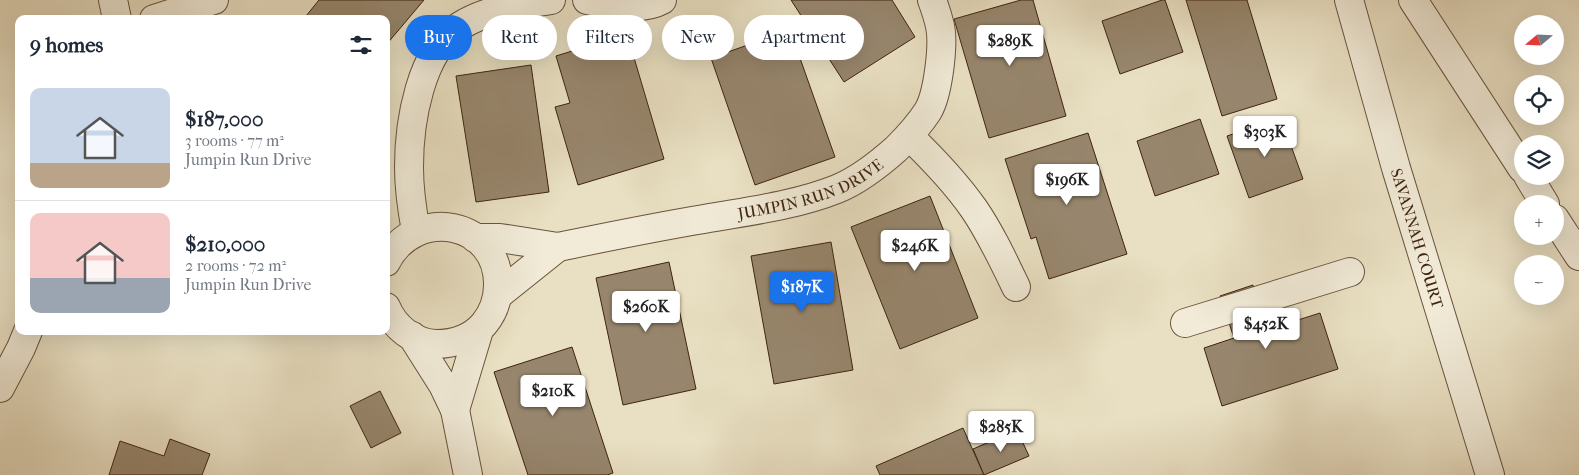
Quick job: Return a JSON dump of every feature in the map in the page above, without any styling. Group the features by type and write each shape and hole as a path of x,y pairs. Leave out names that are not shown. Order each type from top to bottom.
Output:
{"street":[{"path":"113,0 116,15"},
{"path":"167,15 214,0"},
{"path":"416,231 411,205 409,166 411,134 421,81 434,53 458,27 476,17 510,7 551,0"},
{"path":"587,0 615,6 638,6 662,0"},
{"name":"JUMPIN RUN DRIVE","path":"475,238 500,238 558,247 799,202 837,189 865,175 909,136 929,110 936,88 939,68 940,27 932,0"},
{"name":"SAVANNAH COURT","path":"1349,0 1399,177 1490,475"},
{"path":"1413,0 1514,156"},
{"path":"909,136 934,160 973,208 994,241 1016,288"},
{"name":"JUMPIN RUN DRIVE","path":"390,254 403,239 416,231 431,227 461,230 475,238 486,248 494,262 498,276 498,294 495,307 479,330 464,339 434,344 420,340 406,333 390,314"},
{"path":"1564,233 1579,256"},
{"name":"JUMPIN RUN DRIVE","path":"498,294 558,247"},
{"path":"1185,323 1350,272"},
{"name":"JUMPIN RUN DRIVE","path":"456,410 479,330"},
{"path":"0,388 26,335"},
{"name":"JUMPIN RUN DRIVE","path":"412,336 443,385 456,410 468,475"}],"building":[{"path":"319,0 424,0 411,15 405,15 405,22 390,40 390,15 307,15"},
{"path":"791,0 892,0 915,37 844,82 830,60 864,60 864,15 801,15"},
{"path":"1021,0 1033,0 1066,116 989,138 954,19"},
{"path":"1165,0 1183,52 1120,74 1102,21"},
{"path":"1186,0 1247,0 1277,99 1222,116"},
{"path":"744,46 744,60 801,60 835,157 755,185 712,60 734,60 734,50"},
{"path":"567,53 567,60 635,60 664,159 578,185 555,107 570,103 557,56"},
{"path":"531,65 549,192 476,202 456,76"},
{"path":"1281,118 1303,179 1249,198 1227,136"},
{"path":"1200,119 1219,174 1155,196 1137,141"},
{"path":"1088,133 1127,254 1049,279 1036,237 1031,239 1005,159"},
{"path":"930,196 978,318 900,349 851,227"},
{"path":"831,242 853,370 774,384 751,256"},
{"path":"669,262 696,389 623,405 596,278"},
{"path":"1253,285 1258,303 1267,300 1276,327 1320,313 1338,369 1222,406 1204,348 1234,338 1220,296"},
{"path":"572,347 613,473 607,475 528,475 494,372"},
{"path":"380,391 401,433 371,448 350,406"},
{"path":"963,428 984,475 880,475 876,466"},
{"path":"1017,430 1029,456 984,475 973,449"},
{"path":"170,439 210,454 202,475 109,475 120,441 164,456"}]}
